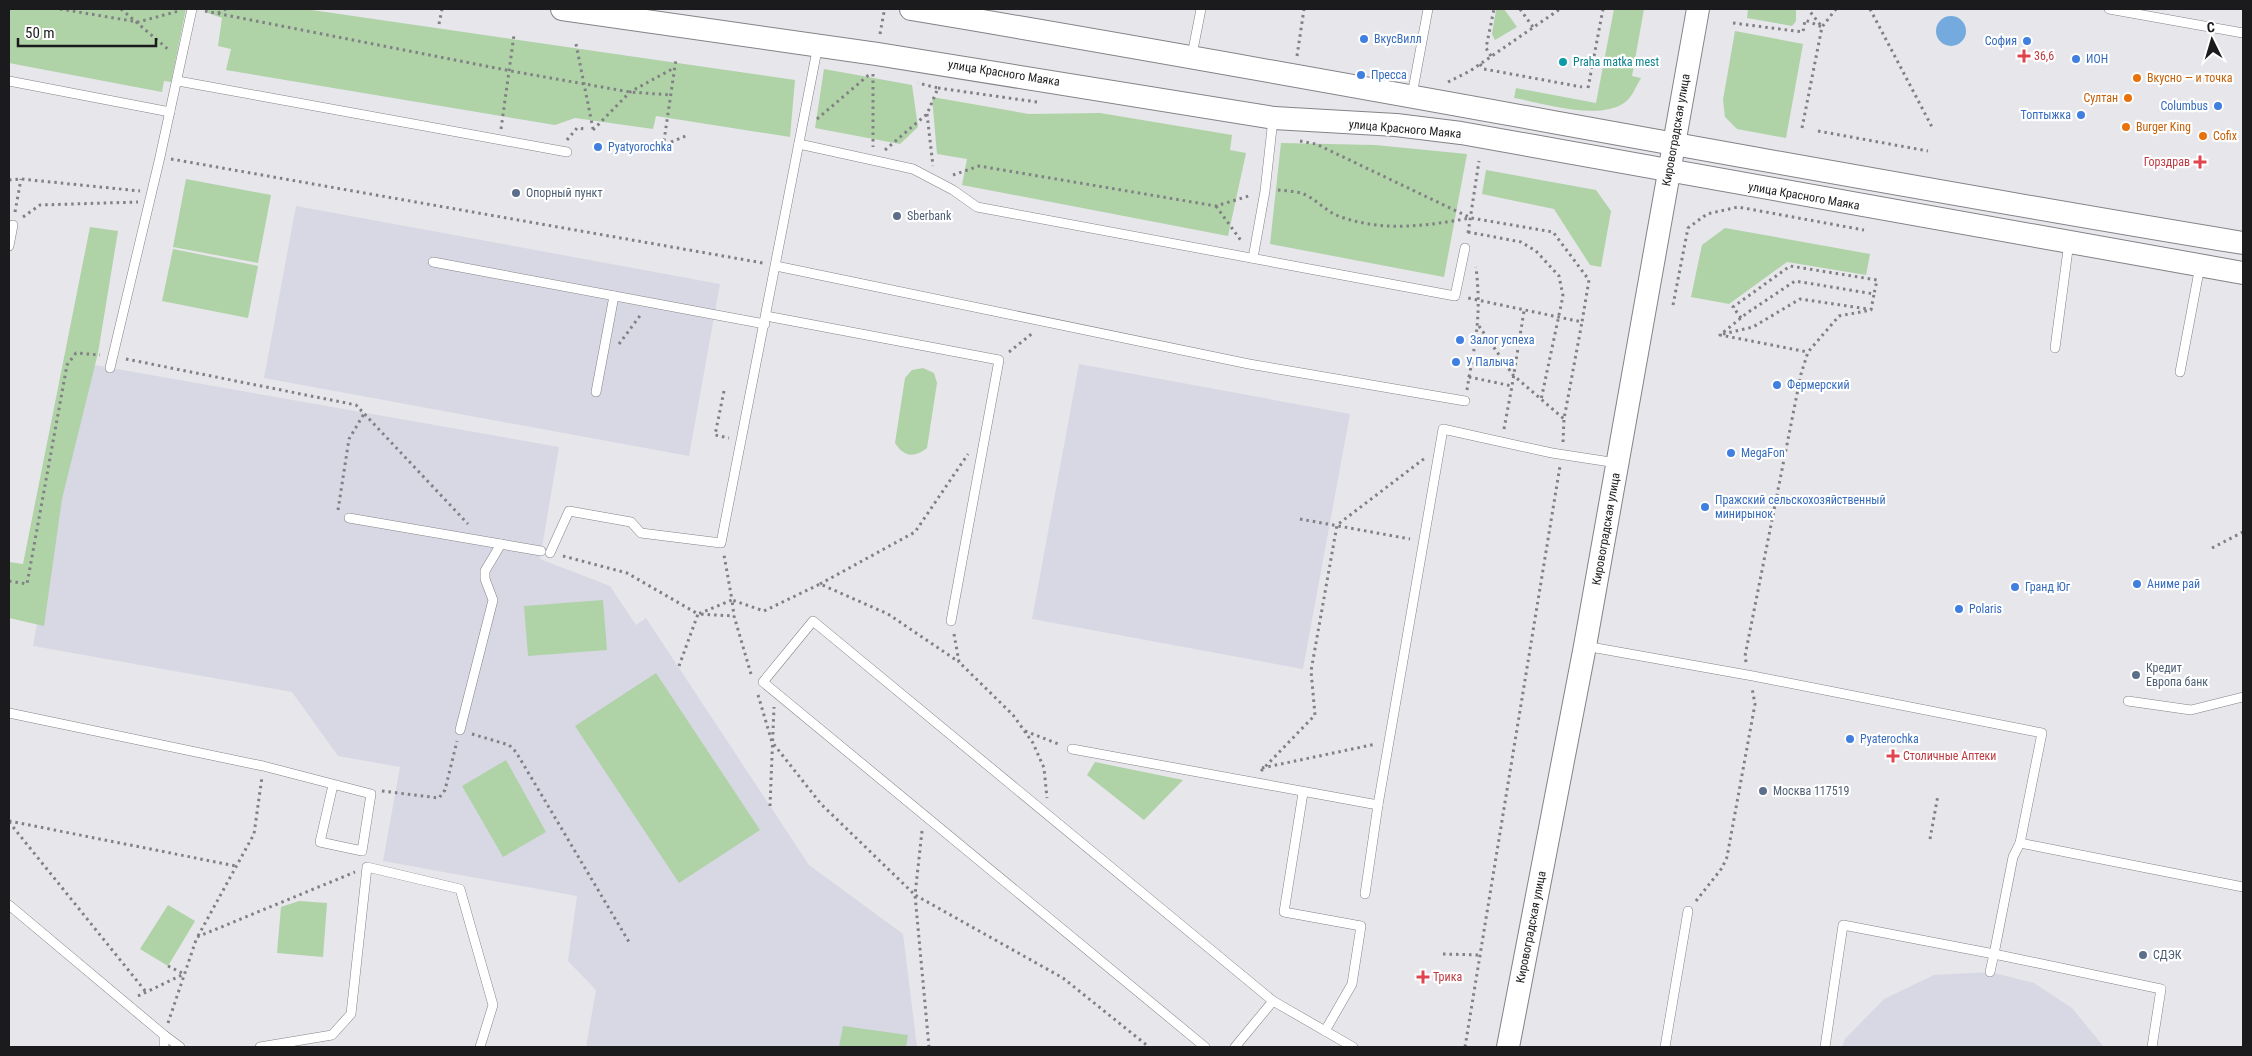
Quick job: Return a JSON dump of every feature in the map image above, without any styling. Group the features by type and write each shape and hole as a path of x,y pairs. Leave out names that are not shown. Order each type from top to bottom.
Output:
{"street":[{"name":"улица Красного Маяка","path":"562,9 818,45 1109,90 1272,128 1396,126 1461,133 1668,172 2243,273"},
{"path":"912,9 1192,55 1413,88 1674,142 2056,212 2243,243"},
{"name":"Кировоградская улица","path":"1508,1047 1585,646 1698,9"}],"lane":[{"path":"110,368 178,81 192,9"},
{"path":"1192,55 1201,9"},
{"path":"1413,88 1428,9"},
{"path":"2108,9 2243,33"},
{"path":"349,518 545,552 569,511 631,522 642,533 721,543 766,320 818,45"},
{"path":"9,81 170,112"},
{"path":"178,81 567,152"},
{"path":"1253,258 1265,191 1272,128"},
{"path":"799,144 913,169 953,190 977,207 1455,296 1469,245"},
{"path":"9,246 13,225"},
{"path":"2055,348 2069,242"},
{"path":"433,262 614,296 999,360 951,621"},
{"path":"2180,372 2200,265"},
{"path":"776,266 1249,364 1465,401"},
{"path":"596,392 614,296"},
{"path":"1365,894 1378,805 1443,429 1617,464"},
{"path":"460,730 493,600 484,579 485,570 500,544"},
{"path":"1204,1047 763,682 813,621 1273,1001 1353,1047"},
{"path":"1585,646 1753,676 2042,733 2020,843 2013,857 1990,972"},
{"path":"2128,701 2191,710 2243,697"},
{"path":"9,713 263,766 371,794 362,851 320,842 333,785"},
{"path":"1072,749 1303,793 1378,805"},
{"path":"1303,793 1284,912 1360,926 1352,984 1325,1031"},
{"path":"2020,843 2243,887"},
{"path":"260,1047 332,1035 352,1014 367,867 460,889 493,1005 480,1047"},
{"path":"9,905 180,1047"},
{"path":"1665,1047 1688,911"},
{"path":"1825,1047 1843,925 2161,989 2152,1047"},
{"path":"1235,1047 1273,1001"},
{"path":"164,1035 164,1047"}],"path":[{"path":"60,9 138,22 188,9"},
{"path":"121,9 182,61"},
{"path":"197,9 510,72 630,92 670,96"},
{"path":"218,13 226,9"},
{"path":"439,24 442,9"},
{"path":"1297,59 1304,9"},
{"path":"1491,56 1486,48 1494,9"},
{"path":"1520,9 1533,27"},
{"path":"1413,88 1441,86 1480,64 1560,9"},
{"path":"1588,88 1604,9"},
{"path":"1808,9 1822,27"},
{"path":"1802,128 1822,27 1836,9"},
{"path":"1870,9 1932,127"},
{"path":"880,37 884,12"},
{"path":"1733,23 1803,32 1805,20 1822,27"},
{"path":"500,139 514,35"},
{"path":"576,44 593,130 630,92 674,68"},
{"path":"664,141 676,58"},
{"path":"1480,64 1484,69 1582,86"},
{"path":"802,131 873,71"},
{"path":"873,71 883,73"},
{"path":"873,71 874,160"},
{"path":"910,81 938,88 1043,102"},
{"path":"874,160 927,114 938,88"},
{"path":"927,114 935,181 979,166 1216,206 1274,190 1307,196 1326,211 1342,217 1396,228 1422,227 1471,218"},
{"path":"576,128 585,129"},
{"path":"1272,128 1316,144 1471,218 1553,232 1589,280 1564,418 1562,454 1465,1047"},
{"path":"1818,131 1928,151"},
{"path":"671,142 688,135"},
{"path":"160,157 776,266"},
{"path":"1469,245 1479,161"},
{"path":"13,225 21,179"},
{"path":"9,180 21,179 151,197"},
{"path":"13,225 40,204 151,197"},
{"path":"1216,206 1253,258"},
{"path":"1673,305 1688,228 1707,214 1738,207 1864,230"},
{"path":"1469,245 1470,232"},
{"path":"1470,232 1521,242 1536,251 1559,276 1563,296 1541,400"},
{"path":"1465,401 1479,326 1480,301 1475,262"},
{"path":"1740,318 1733,307 1790,266 1877,280 1871,310"},
{"path":"1720,335 1740,318 1795,281 1874,294"},
{"path":"1455,296 1582,322"},
{"path":"1720,335 1753,327 1800,299 1871,310"},
{"path":"600,370 650,302"},
{"path":"1745,656 1801,374 1808,352 1839,316 1871,310"},
{"path":"1502,442 1524,311"},
{"path":"999,360 1048,322"},
{"path":"1479,326 1513,375 1564,418"},
{"path":"1720,335 1808,352"},
{"path":"9,580 27,584 67,365 76,353 114,356 356,405 366,412 463,520 470,525"},
{"path":"1469,378 1512,386"},
{"path":"724,390 715,435 742,440"},
{"path":"349,518 337,516 349,439 366,412"},
{"path":"679,666 698,614 732,600 764,611 820,584 915,532 987,424"},
{"path":"1259,784 1262,768 1315,715 1311,671 1337,526 1440,447"},
{"path":"1300,519 1423,542"},
{"path":"2212,548 2243,532"},
{"path":"721,543 734,616 753,679"},
{"path":"545,552 627,573 698,614 734,616"},
{"path":"820,584 888,614 959,662 1013,715 1033,743 1044,768 1048,814"},
{"path":"951,621 959,662"},
{"path":"1688,911 1722,868 1727,857 1755,704 1752,685"},
{"path":"756,688 772,742 821,804 915,895 1064,978 1149,1047"},
{"path":"770,806 774,692"},
{"path":"380,793 385,790 434,799 443,795 460,730 503,743 512,748 629,942"},
{"path":"1024,731 1072,749"},
{"path":"1262,768 1389,742"},
{"path":"164,1035 197,937 254,834 263,766"},
{"path":"1930,839 1938,795"},
{"path":"924,815 915,895 929,1047"},
{"path":"9,822 236,866"},
{"path":"9,822 146,992"},
{"path":"197,937 339,879"},
{"path":"1444,954 1480,955"},
{"path":"168,966 185,974"},
{"path":"124,1002 185,974"}],"shaded area":[{"path":"296,206 720,284 689,456 264,378"},
{"path":"83,363 559,447 540,559 610,586 636,625 646,618 809,865 903,934 917,1047 586,1047 596,990 568,961 577,896 383,861 400,767 338,756 292,692 33,646"},
{"path":"1079,364 1350,414 1303,669 1032,619"},
{"path":"1990,972 2034,983 2072,1008 2104,1047 1842,1047 1845,1039 1884,999 1934,975"}],"green space":[{"path":"9,9 186,9 171,82 164,81 162,92 9,63"},
{"path":"206,9 305,9 795,80 790,137 656,116 653,129 575,118 555,125 226,70 231,49 218,46 222,18 205,12"},
{"path":"1504,9 1517,27 1495,40 1492,34 1496,10"},
{"path":"1614,9 1644,9 1632,76 1641,78 1627,101 1613,108 1600,111 1585,111 1514,98 1516,88 1596,103"},
{"path":"1748,9 1796,9 1796,21 1792,26 1747,18"},
{"path":"1735,31 1803,44 1786,138 1737,129 1725,117 1723,100"},
{"path":"824,69 912,85 918,127 900,144 815,128"},
{"path":"932,97 1029,114 1100,113 1232,135 1230,150 1246,153 1228,236 962,185 967,159 937,154"},
{"path":"1281,143 1375,145 1467,154 1444,277 1270,244"},
{"path":"1486,170 1596,190 1611,211 1601,267 1590,265 1554,209 1482,194"},
{"path":"186,179 271,195 258,263 173,247"},
{"path":"90,227 118,231 98,353 62,499 44,626 9,618 9,562 23,564"},
{"path":"1725,228 1870,254 1866,275 1787,262 1729,304 1691,297 1702,245"},
{"path":"173,249 258,266 248,318 162,301"},
{"path":"923,368 934,373 937,383 927,448 914,455 902,451 895,443 905,378 912,370"},
{"path":"603,600 607,650 528,656 524,606"},
{"path":"656,673 760,830 679,883 575,726"},
{"path":"506,760 546,832 503,857 462,786"},
{"path":"1095,762 1183,780 1144,820 1087,775"},
{"path":"299,901 327,903 323,957 277,953 281,907"},
{"path":"168,905 195,921 168,966 140,949"},
{"path":"843,1026 908,1035 906,1047 839,1047"}],"water":[{"path":"1951,16 1957,17 1965,25 1965,37 1957,45 1951,46 1945,45 1937,37 1936,31 1937,25 1945,17"}],"place":[{"name":"ВкусВилл","path":"1364,39"},
{"name":"София","path":"2027,41"},
{"name":"36,6","path":"2024,56"},
{"name":"ИОН","path":"2076,59"},
{"name":"Praha matka mest","path":"1563,62"},
{"name":"Пресса","path":"1361,75"},
{"name":"Вкусно — и точка","path":"2137,78"},
{"name":"Султан","path":"2128,98"},
{"name":"Columbus","path":"2218,106"},
{"name":"Топтыжка","path":"2081,115"},
{"name":"Burger King","path":"2126,127"},
{"name":"Cofix","path":"2203,136"},
{"name":"Pyatyorochka","path":"598,147"},
{"name":"Горздрав","path":"2200,162"},
{"name":"Опорный пункт","path":"516,193"},
{"name":"Sberbank","path":"897,216"},
{"name":"Залог успеха","path":"1460,340"},
{"name":"У Палыча","path":"1456,362"},
{"name":"Фермерский","path":"1777,385"},
{"name":"MegaFon","path":"1731,453"},
{"name":"Пражский сельскохозяйственный минирынок","path":"1705,507"},
{"name":"Аниме рай","path":"2137,584"},
{"name":"Гранд Юг","path":"2015,587"},
{"name":"Polaris","path":"1959,609"},
{"name":"Кредит Европа банк","path":"2136,675"},
{"name":"Pyaterochka","path":"1850,739"},
{"name":"Столичные Аптеки","path":"1893,756"},
{"name":"Москва 117519","path":"1763,791"},
{"name":"СДЭК","path":"2143,955"},
{"name":"Трика","path":"1423,977"}]}
